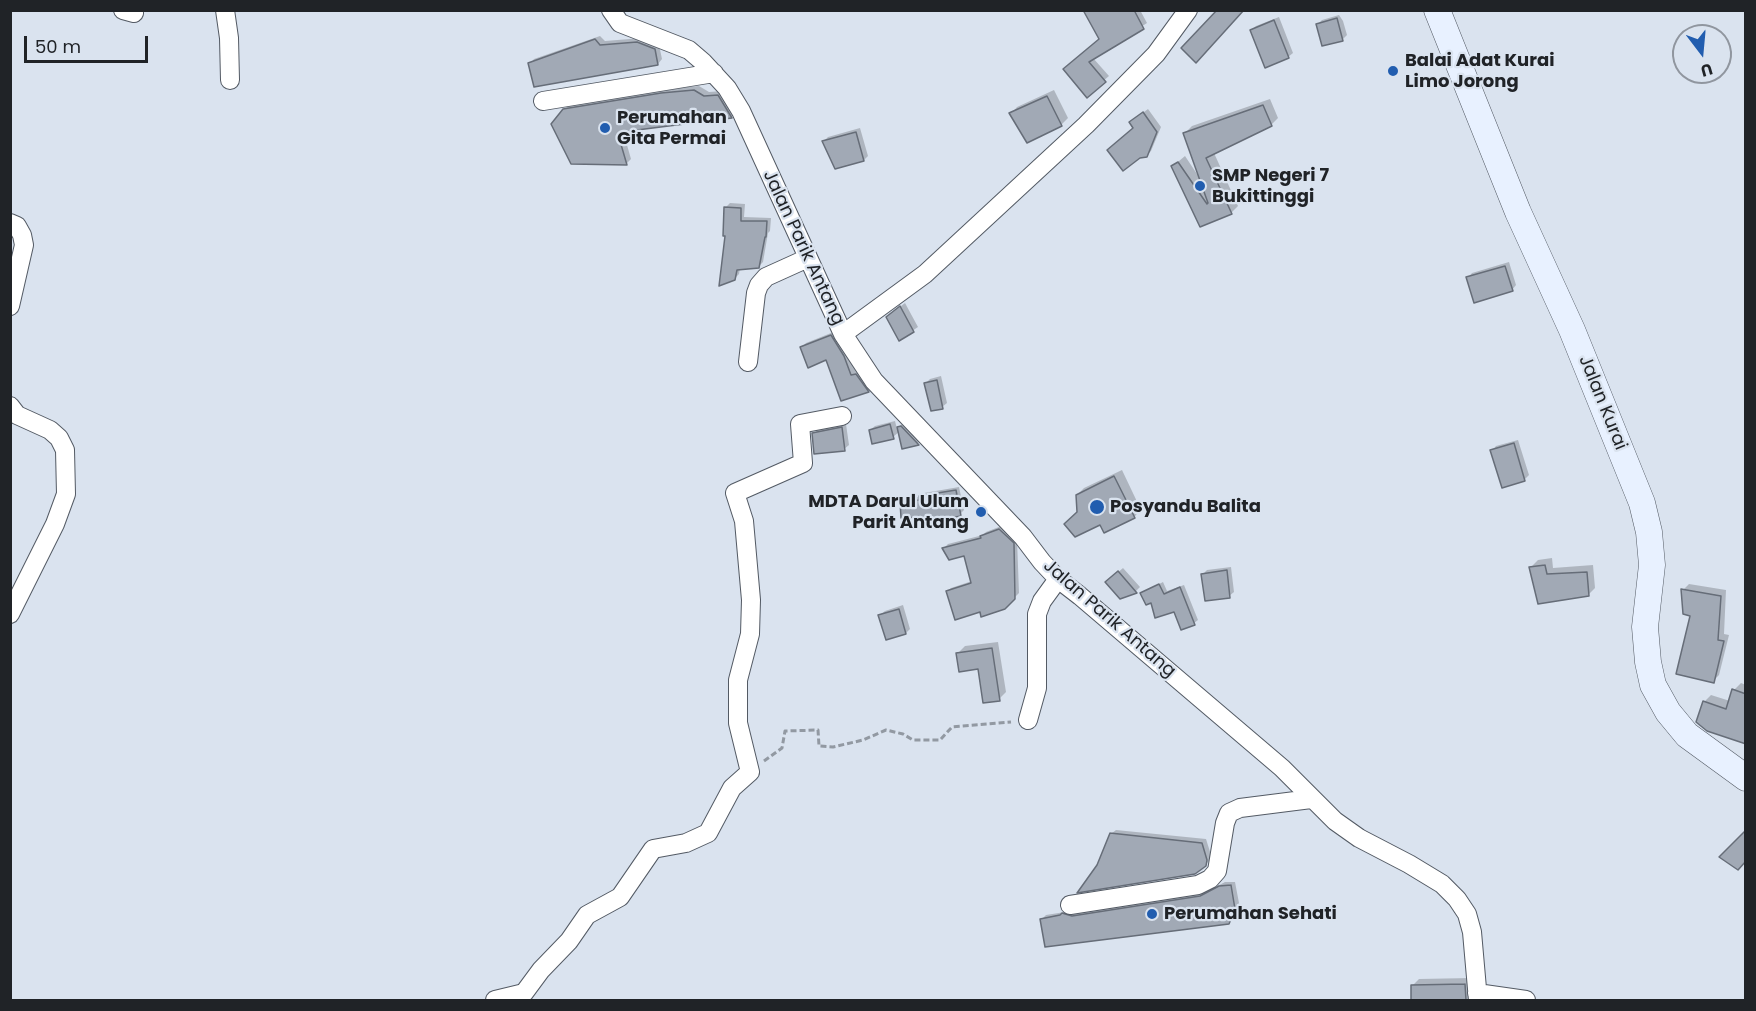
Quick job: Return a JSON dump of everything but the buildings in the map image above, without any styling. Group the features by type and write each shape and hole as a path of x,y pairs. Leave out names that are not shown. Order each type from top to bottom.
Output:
{"street":[{"path":"225,10 229,38 230,81"},
{"name":"Jalan Parik Antang","path":"611,10 620,23 688,50 727,88 741,111 843,334 874,381 1023,537 1058,579 1282,768 1311,799 1335,820 1359,838 1434,879 1457,899 1467,914 1472,932 1477,997"},
{"path":"843,334 926,274 1156,54 1188,10"},
{"name":"Jalan Kurai","path":"1437,10 1518,212 1572,330 1642,503 1649,532 1652,565 1645,627 1653,686 1668,712 1687,735 1746,778"},
{"path":"543,101 714,73"},
{"path":"10,223 17,226 24,245 10,306"},
{"path":"748,363 759,285 766,278 808,258"},
{"path":"10,406 17,415 50,430 59,438 65,450 66,494 55,524 10,614"},
{"path":"495,1000 524,993 541,970 569,941 587,915 620,897 653,849 686,843 708,833 732,788 750,772 738,723 738,680 750,634 752,600 744,521 735,492 803,463 800,424 843,416"},
{"path":"1028,720 1037,688 1036,614 1042,601 1058,579"},
{"path":"1070,905 1198,885 1210,879 1216,871 1224,823 1229,813 1240,808 1311,799"},
{"path":"1477,997 1526,1000"}],"path":[{"path":"750,772 782,748 785,731 818,730 819,746 833,747 863,740 886,730 913,740 940,740 952,727 1028,720"}],"place":[{"name":"Balai Adat Kurai Limo Jorong","path":"1393,71"},
{"name":"Perumahan Gita Permai","path":"605,128"},
{"name":"SMP Negeri 7 Bukittinggi","path":"1200,186"},
{"name":"Posyandu Balita","path":"1097,507"},
{"name":"MDTA Darul Ulum Parit Antang","path":"981,512"},
{"name":"Perumahan Sehati","path":"1152,914"}]}
